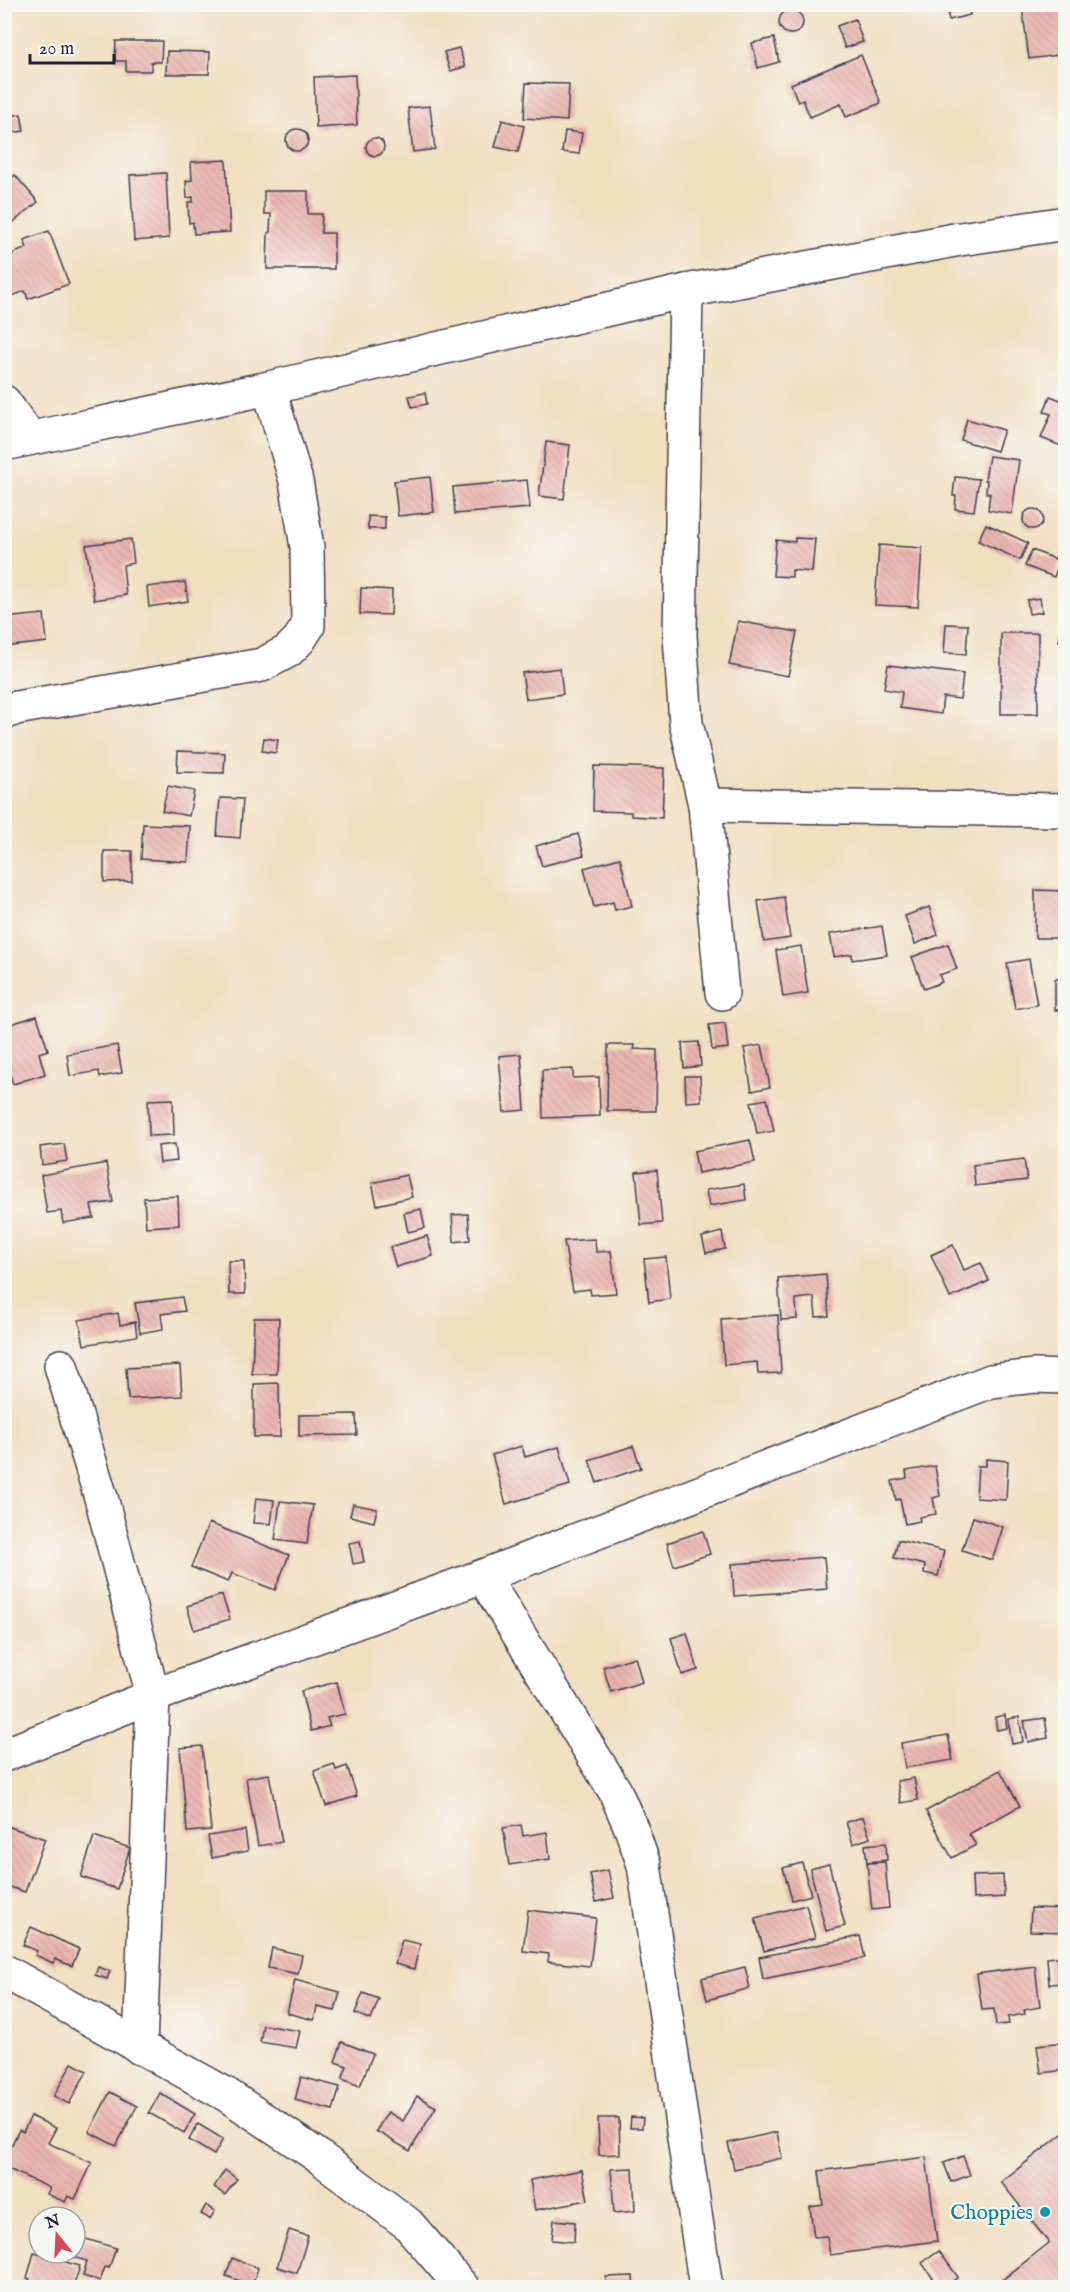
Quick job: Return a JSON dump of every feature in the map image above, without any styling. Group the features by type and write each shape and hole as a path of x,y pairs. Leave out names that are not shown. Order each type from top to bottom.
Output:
{"street":[{"path":"4,402 17,440 269,388 686,291 960,238 1065,223"},
{"path":"686,291 680,636 686,723 705,805 722,993"},
{"path":"4,713 16,708 262,665 288,651 299,640 308,626 307,548 296,481 269,388"},
{"path":"705,805 1065,810"},
{"path":"61,1366 102,1501 153,1696 140,2048"},
{"path":"4,1755 153,1696 483,1576 991,1381 1035,1376 1065,1377"},
{"path":"483,1576 615,1791 644,1865 706,2288"},
{"path":"4,1971 227,2095 318,2156 408,2224 463,2288"}],"building":[{"path":"946,4 967,4 970,15 949,20"},
{"path":"1062,4 1066,29 1066,54 1029,59 1022,6"},
{"path":"791,10 800,13 803,22 800,31 791,34 782,31 779,22 782,13"},
{"path":"855,19 863,42 845,48 837,26"},
{"path":"774,38 779,62 758,68 752,43"},
{"path":"116,41 162,41 161,62 151,62 151,71 126,71 126,61 115,61"},
{"path":"459,48 465,67 450,71 444,52"},
{"path":"167,51 210,52 209,74 166,74"},
{"path":"861,55 881,103 846,117 841,104 810,117 803,100 798,102 791,84"},
{"path":"355,75 357,125 316,128 314,77"},
{"path":"526,83 569,84 567,121 524,118"},
{"path":"430,106 435,149 413,152 408,108"},
{"path":"21,114 24,131 4,134 4,117"},
{"path":"502,120 524,126 518,152 495,147"},
{"path":"297,129 305,132 308,140 305,148 297,151 289,148 286,140 289,132"},
{"path":"565,131 582,133 579,154 562,152"},
{"path":"371,138 379,138 384,143 382,154 371,156 366,151 366,143"},
{"path":"226,160 230,232 194,234 193,222 189,223 188,202 193,202 193,197 187,198 186,181 192,180 191,162"},
{"path":"166,173 169,238 134,241 130,175"},
{"path":"15,175 38,202 4,230 4,184"},
{"path":"264,191 308,191 308,214 322,214 321,233 334,233 334,269 267,269 271,214 264,214"},
{"path":"49,231 69,284 28,299 25,291 4,299 4,257 27,248 24,240"},
{"path":"425,393 427,404 412,407 409,396"},
{"path":"1050,396 1066,402 1066,448 1041,438 1051,414 1044,412"},
{"path":"967,419 1004,430 997,451 961,440"},
{"path":"546,442 570,445 564,499 539,496"},
{"path":"989,456 1019,460 1012,514 988,510 990,493 986,493 987,480 985,480"},
{"path":"430,477 434,512 398,516 394,481"},
{"path":"955,477 979,479 974,511 955,509 956,496 953,496"},
{"path":"527,480 530,508 455,514 453,487"},
{"path":"1033,509 1040,512 1043,519 1040,526 1033,529 1026,526 1023,519 1026,512"},
{"path":"368,516 385,517 385,529 368,529"},
{"path":"986,524 1028,543 1020,560 978,541"},
{"path":"795,538 815,539 812,572 792,570 792,577 773,576 776,540 795,542"},
{"path":"131,539 134,563 123,565 126,595 94,600 86,545"},
{"path":"879,545 922,548 918,607 875,605"},
{"path":"1032,550 1060,561 1054,577 1025,566"},
{"path":"185,582 188,601 149,607 147,587"},
{"path":"361,588 392,590 391,615 360,614"},
{"path":"1040,598 1042,612 1029,614 1027,600"},
{"path":"44,614 47,642 4,647 4,618"},
{"path":"738,621 797,632 788,676 729,665"},
{"path":"1061,622 1066,622 1066,642 1059,641"},
{"path":"946,624 968,625 966,654 944,653"},
{"path":"1001,633 1038,633 1038,714 1001,714"},
{"path":"888,665 963,674 960,699 943,697 941,714 900,708 902,692 884,689"},
{"path":"560,668 563,694 526,699 522,673"},
{"path":"264,738 278,740 276,753 262,751"},
{"path":"178,751 225,753 224,773 177,772"},
{"path":"594,766 664,768 662,818 631,816 631,812 593,811"},
{"path":"168,786 194,791 189,816 162,811"},
{"path":"220,798 243,799 240,838 217,836"},
{"path":"143,824 190,826 188,862 141,859"},
{"path":"578,834 584,855 542,866 536,846"},
{"path":"104,851 132,851 132,881 104,882"},
{"path":"620,858 632,906 615,910 613,902 594,907 584,868"},
{"path":"1035,890 1066,891 1066,938 1035,938"},
{"path":"784,897 790,938 764,942 758,901"},
{"path":"929,907 938,935 915,944 905,916"},
{"path":"882,926 887,955 852,960 852,954 834,957 830,934"},
{"path":"948,944 957,969 939,975 942,982 924,989 912,957"},
{"path":"801,946 808,993 783,997 776,950"},
{"path":"1029,959 1037,1005 1015,1009 1007,963"},
{"path":"1055,979 1066,979 1066,1010 1055,1010"},
{"path":"37,1016 48,1050 39,1053 45,1074 13,1084 6,1063 4,1063 4,1026"},
{"path":"725,1023 728,1048 712,1050 709,1025"},
{"path":"699,1042 701,1066 684,1068 682,1043"},
{"path":"117,1045 122,1073 100,1077 99,1071 70,1076 67,1054"},
{"path":"608,1045 635,1045 634,1049 657,1050 656,1111 607,1111"},
{"path":"762,1045 770,1087 752,1091 744,1048"},
{"path":"521,1054 525,1110 504,1112 499,1056"},
{"path":"573,1069 573,1078 599,1077 600,1116 543,1118 542,1070"},
{"path":"685,1076 700,1076 701,1101 686,1102"},
{"path":"173,1099 174,1135 149,1136 148,1100"},
{"path":"767,1099 774,1131 757,1134 751,1102"},
{"path":"750,1140 755,1162 698,1173 694,1151"},
{"path":"64,1144 67,1161 42,1165 40,1147"},
{"path":"175,1144 177,1161 160,1163 158,1146"},
{"path":"1024,1159 1027,1180 975,1186 973,1165"},
{"path":"106,1163 113,1202 91,1205 94,1218 63,1223 61,1211 47,1213 41,1175"},
{"path":"657,1170 662,1223 641,1225 636,1172"},
{"path":"407,1175 412,1197 377,1205 372,1183"},
{"path":"744,1184 746,1200 709,1206 706,1190"},
{"path":"178,1196 179,1225 146,1227 144,1198"},
{"path":"421,1209 425,1228 408,1232 404,1213"},
{"path":"468,1214 470,1240 454,1242 452,1215"},
{"path":"722,1232 725,1249 706,1253 702,1237"},
{"path":"427,1236 433,1256 396,1267 390,1247"},
{"path":"595,1239 596,1252 611,1251 616,1293 591,1295 590,1289 573,1291 564,1241"},
{"path":"953,1245 964,1270 981,1263 989,1281 950,1298 931,1255"},
{"path":"666,1257 670,1299 649,1302 644,1259"},
{"path":"228,1261 244,1261 245,1294 229,1294"},
{"path":"826,1274 829,1316 816,1317 814,1297 796,1299 797,1319 781,1320 778,1278"},
{"path":"182,1297 185,1311 161,1314 163,1329 140,1333 135,1303"},
{"path":"118,1313 120,1325 135,1322 137,1336 84,1345 79,1320"},
{"path":"778,1315 781,1373 758,1374 757,1362 724,1365 721,1319"},
{"path":"254,1318 279,1318 277,1374 252,1374"},
{"path":"180,1365 182,1396 128,1399 126,1368"},
{"path":"279,1383 280,1437 254,1437 254,1384"},
{"path":"356,1414 357,1435 299,1436 299,1415"},
{"path":"522,1446 525,1457 559,1447 570,1485 506,1504 492,1455"},
{"path":"633,1446 641,1468 597,1483 589,1460"},
{"path":"986,1459 1008,1461 1006,1500 976,1498 978,1466 986,1466"},
{"path":"935,1466 940,1496 933,1498 936,1514 919,1517 920,1521 905,1524 900,1499 896,1500 892,1481 907,1478 906,1471"},
{"path":"256,1498 274,1500 271,1524 253,1523"},
{"path":"280,1501 313,1505 307,1544 275,1540"},
{"path":"353,1504 377,1509 374,1522 350,1516"},
{"path":"973,1517 1003,1527 992,1560 962,1550"},
{"path":"209,1523 289,1555 275,1590 232,1573 228,1582 191,1567"},
{"path":"703,1531 710,1554 674,1566 667,1543"},
{"path":"898,1540 944,1551 938,1576 924,1573 925,1565 894,1558"},
{"path":"360,1541 364,1562 353,1564 349,1543"},
{"path":"824,1557 827,1589 734,1596 732,1564"},
{"path":"222,1595 230,1619 194,1630 187,1606"},
{"path":"687,1633 698,1670 682,1675 671,1638"},
{"path":"635,1657 642,1682 611,1692 603,1667"},
{"path":"337,1682 345,1714 327,1718 330,1726 311,1731 301,1691"},
{"path":"1005,1715 1007,1728 997,1730 995,1717"},
{"path":"1019,1717 1023,1742 1012,1744 1008,1719"},
{"path":"1045,1718 1048,1738 1028,1742 1024,1721"},
{"path":"948,1735 953,1760 905,1768 901,1743"},
{"path":"202,1746 211,1830 187,1832 180,1748"},
{"path":"334,1764 336,1770 347,1766 357,1796 326,1806 314,1771"},
{"path":"1000,1770 1020,1806 969,1834 976,1845 952,1858 926,1811"},
{"path":"269,1774 282,1842 258,1846 246,1778"},
{"path":"914,1778 918,1800 901,1803 897,1781"},
{"path":"863,1817 870,1838 853,1844 846,1822"},
{"path":"4,1825 45,1839 25,1892 4,1885"},
{"path":"521,1825 523,1836 547,1832 550,1859 509,1865 503,1828"},
{"path":"245,1830 248,1851 212,1858 208,1836"},
{"path":"94,1836 130,1848 117,1889 81,1877"},
{"path":"886,1843 887,1860 867,1862 865,1845"},
{"path":"885,1862 889,1908 872,1910 867,1863"},
{"path":"802,1863 811,1895 792,1900 783,1868"},
{"path":"829,1864 845,1926 826,1931 810,1869"},
{"path":"608,1870 614,1898 596,1902 590,1874"},
{"path":"1003,1875 1004,1897 973,1899 972,1876"},
{"path":"806,1905 815,1938 764,1951 755,1918"},
{"path":"1031,1908 1066,1909 1066,1932 1030,1931"},
{"path":"528,1910 596,1918 590,1966 548,1962 549,1954 523,1951"},
{"path":"31,1927 79,1949 72,1966 55,1959 53,1963 35,1955 37,1951 23,1945"},
{"path":"860,1936 865,1958 763,1979 759,1957"},
{"path":"402,1940 420,1944 414,1969 395,1964"},
{"path":"272,1948 302,1955 298,1974 268,1968"},
{"path":"1066,1956 1066,1983 1049,1984 1047,1958"},
{"path":"1035,1966 1040,2007 1024,2010 1025,2014 1008,2017 1009,2024 996,2025 994,2009 982,2010 977,1974"},
{"path":"98,1967 110,1971 107,1979 95,1975"},
{"path":"745,1967 750,1988 707,2000 702,1978"},
{"path":"295,1980 340,1992 335,2011 317,2007 314,2020 287,2013"},
{"path":"363,1993 379,1999 371,2020 355,2013"},
{"path":"263,2025 300,2031 296,2048 260,2042"},
{"path":"342,2042 373,2054 360,2086 342,2079 347,2066 335,2062"},
{"path":"1066,2042 1066,2070 1041,2073 1037,2045"},
{"path":"72,2063 87,2071 69,2104 54,2096"},
{"path":"301,2077 340,2087 333,2110 295,2100"},
{"path":"110,2092 137,2106 116,2146 89,2132"},
{"path":"160,2093 195,2114 184,2133 149,2113"},
{"path":"417,2096 436,2107 410,2151 376,2131 388,2112 403,2121"},
{"path":"31,2116 56,2128 48,2143 92,2163 75,2199 68,2196 65,2202 47,2194 50,2188 4,2167 4,2160 19,2130 23,2132"},
{"path":"631,2117 643,2118 642,2128 630,2128"},
{"path":"598,2118 619,2118 620,2154 599,2155"},
{"path":"198,2124 223,2139 214,2155 189,2140"},
{"name":"Choppies","path":"1066,2131 1066,2288 992,2288 1049,2243 1001,2182"},
{"path":"777,2132 782,2158 734,2169 728,2143"},
{"path":"963,2156 970,2175 951,2182 944,2163"},
{"path":"926,2157 937,2241 830,2255 827,2236 814,2237 810,2207 823,2205 819,2171"},
{"path":"633,2168 635,2211 614,2213 611,2169"},
{"path":"225,2170 237,2179 225,2195 214,2187"},
{"path":"582,2170 588,2200 535,2210 530,2180"},
{"path":"206,2205 215,2211 210,2219 201,2214"},
{"path":"554,2220 575,2222 574,2242 552,2240"},
{"path":"289,2230 308,2236 297,2273 277,2267"},
{"path":"87,2239 116,2248 109,2268 105,2267 100,2281 83,2276 87,2265"},
{"path":"939,2251 958,2277 944,2288 940,2288 922,2263"},
{"path":"232,2258 258,2268 252,2285 226,2276"},
{"path":"31,2265 80,2266 73,2288 27,2288 30,2279 27,2278"},
{"path":"633,2276 634,2288 606,2288 606,2277"}],"place":[{"name":"Choppies","path":"1045,2212"}]}
